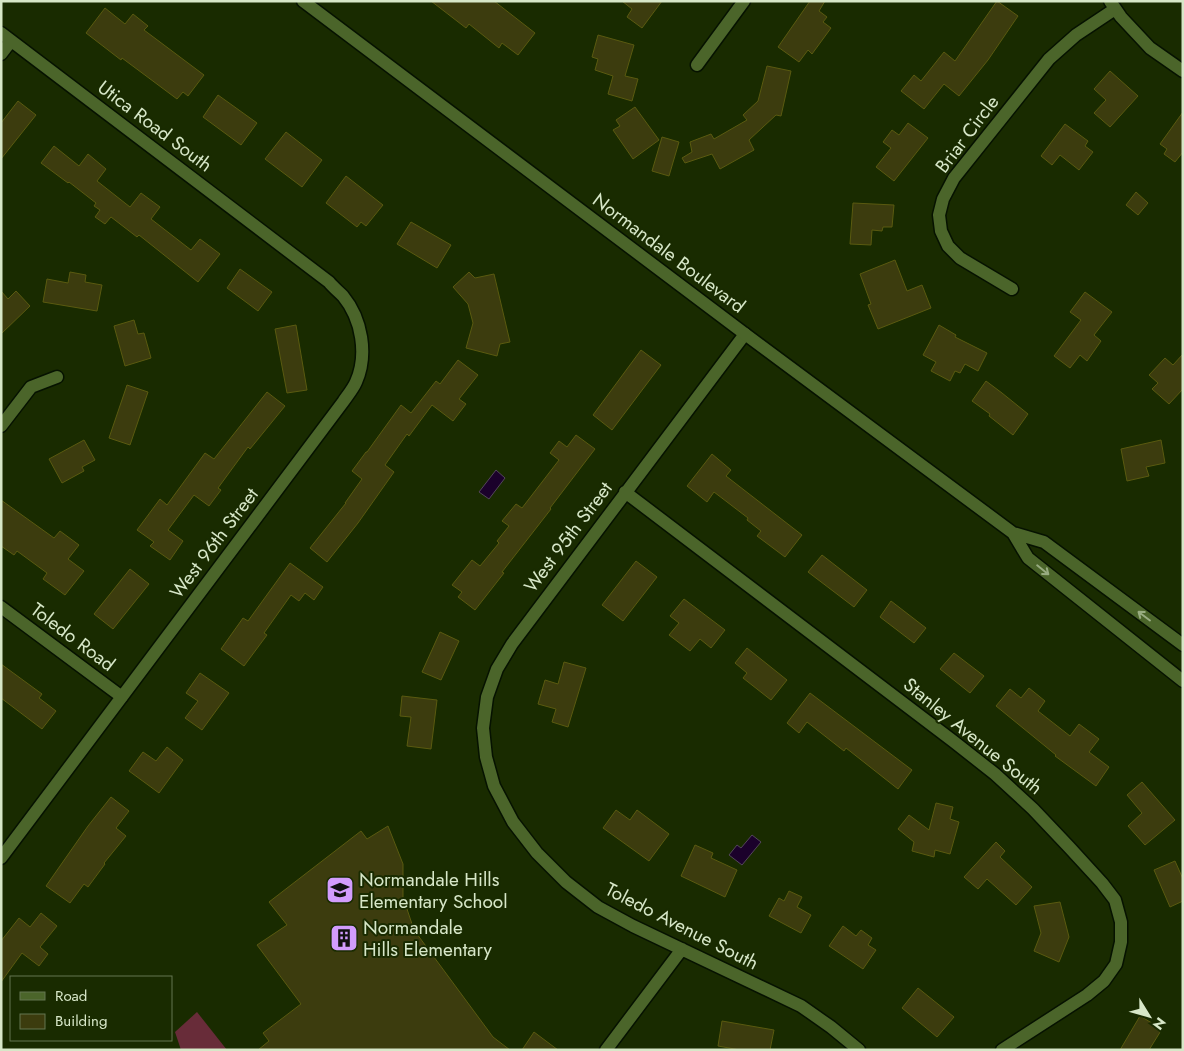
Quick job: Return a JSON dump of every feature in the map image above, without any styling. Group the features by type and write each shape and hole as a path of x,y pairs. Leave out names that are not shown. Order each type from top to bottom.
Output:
{"street":[{"name":"Normandale Boulevard","path":"303,1 1013,533 1044,542 1183,645"},
{"path":"697,65 744,1"},
{"path":"1112,5 1150,48 1183,71"},
{"name":"Briar Circle","path":"1012,289 960,258 948,246 941,231 939,215 943,199 954,178 1049,59 1112,5"},
{"path":"1,54 6,37"},
{"name":"Utica Road South","path":"6,37 286,249"},
{"name":"West 96th Street","path":"1,858 343,402 356,382 362,359 361,336 354,314 343,297 329,282 286,249"},
{"name":"West 95th Street","path":"494,786 486,758 484,728 487,697 497,669 512,644 745,334"},
{"path":"1,426 31,387 57,377"},
{"name":"Stanley Avenue South","path":"625,492 994,774 1033,809 1096,876 1115,900 1121,922 1122,942 1116,964 1104,981 1086,995 1002,1050"},
{"name":"Normandale Boulevard","path":"1013,533 1028,558 1183,681"},
{"name":"Toledo Road","path":"1,607 122,698"},
{"name":"Toledo Avenue South","path":"494,786 513,822 537,853 566,882 598,907 633,926 800,1006 832,1027 859,1050"},
{"path":"606,1050 682,949"}],"shaded area":[{"path":"496,470 505,478 489,499 479,492"},
{"path":"752,835 761,842 742,865 729,855 737,845 741,848"},
{"path":"197,1012 227,1050 181,1050 175,1032"}],"building":[{"path":"431,1 494,1 535,33 518,55 502,43 499,48 469,24 466,28"},
{"path":"622,1 662,1 642,28 627,17 632,9"},
{"path":"810,1 825,1 819,11 827,17 823,22 831,28 812,54 808,50 799,62 778,47"},
{"path":"997,1 1018,16 988,60 959,96 944,84 924,109 901,91 914,75 921,81 944,52 955,61"},
{"path":"105,8 125,24 133,14 148,26 144,30 204,75 188,96 183,92 177,99 86,33"},
{"path":"598,35 634,45 625,76 638,79 632,101 608,94 613,76 595,70 598,59 592,57"},
{"path":"767,66 791,71 781,116 776,115 749,140 754,150 720,169 712,154 685,163 682,158 692,152 690,142 711,134 714,139 747,120 743,115 758,101"},
{"path":"1110,71 1138,96 1110,127 1094,113 1106,100 1094,89"},
{"path":"218,95 257,123 241,145 203,117"},
{"path":"18,101 36,115 1,159 1,123"},
{"path":"635,107 659,140 633,159 613,130 620,126 616,120"},
{"path":"1183,112 1183,152 1175,162 1164,154 1167,149 1160,144"},
{"path":"908,123 928,138 894,181 876,167 891,148 883,142 892,130 899,135"},
{"path":"1065,124 1088,141 1085,146 1093,152 1079,170 1060,155 1052,165 1041,156"},
{"path":"286,132 322,160 302,187 265,159"},
{"path":"662,137 679,142 669,176 652,171"},
{"path":"54,146 79,166 88,154 106,169 97,181 130,207 141,193 160,207 151,219 191,250 200,239 220,254 198,282 139,235 137,237 111,217 105,224 95,217 100,210 94,206 96,203 41,163"},
{"path":"346,176 383,205 366,226 361,222 357,227 326,203"},
{"path":"1136,192 1148,203 1138,215 1126,205"},
{"path":"853,203 894,205 892,227 883,227 882,231 872,230 871,245 850,244"},
{"path":"411,222 451,245 437,268 397,244"},
{"path":"895,260 907,291 922,285 931,308 878,329 868,305 871,304 860,274"},
{"path":"240,269 272,292 258,311 227,288"},
{"path":"70,272 86,275 85,282 102,285 97,311 43,302 47,279 68,283"},
{"path":"469,272 475,278 494,274 510,342 500,344 497,356 466,348 473,323 468,304 453,287"},
{"path":"1,291 8,299 16,291 30,306 1,334"},
{"path":"1085,292 1112,312 1094,335 1101,341 1087,361 1080,355 1070,368 1054,356 1081,320 1070,312"},
{"path":"134,320 138,334 144,333 151,358 125,366 114,326"},
{"path":"296,325 307,390 287,393 275,329"},
{"path":"939,325 956,335 955,337 987,353 978,371 965,364 960,373 955,371 950,381 931,371 936,362 923,355"},
{"path":"641,350 661,365 612,430 593,415"},
{"path":"1183,354 1183,389 1169,404 1152,389 1158,383 1149,375 1165,358 1173,365"},
{"path":"458,360 478,375 459,399 466,404 453,421 432,405 409,436 407,434 385,465 394,472 358,523 327,562 310,548 346,503 362,479 352,471 401,405 411,413 436,381 440,384"},
{"path":"986,381 1028,414 1013,435 972,401"},
{"path":"127,385 148,392 130,445 109,438"},
{"path":"267,392 285,406 250,449 248,447 218,488 221,490 209,506 194,495 168,530 183,541 170,560 150,546 154,542 137,530 160,499 167,505 205,453 214,459"},
{"path":"576,435 595,449 475,610 458,597 462,592 452,585 472,560 480,566 499,543 497,541 509,526 502,521 516,504 522,508 559,460 550,453 559,441 567,447"},
{"path":"84,440 95,460 82,467 84,471 62,483 49,459"},
{"path":"1161,440 1165,463 1146,467 1149,476 1127,481 1121,449"},
{"path":"712,454 731,470 726,476 802,535 785,557 757,536 761,531 747,520 748,518 714,492 707,502 687,486"},
{"path":"1,500 54,538 60,531 79,545 68,559 84,571 65,595 43,579 47,573 17,551 14,555 1,546"},
{"path":"822,555 867,590 854,607 808,572"},
{"path":"636,561 657,577 623,621 602,605"},
{"path":"290,563 323,587 314,600 305,593 299,601 291,595 264,633 267,635 244,666 221,649 243,618 248,621"},
{"path":"130,569 149,584 113,629 94,614"},
{"path":"684,599 725,630 711,648 700,639 690,651 669,635 679,623 670,616"},
{"path":"891,601 926,628 914,643 880,617"},
{"path":"440,632 459,641 441,680 422,672"},
{"path":"747,648 787,680 771,700 743,678 747,673 735,663"},
{"path":"954,653 984,676 970,693 940,669"},
{"path":"564,662 586,668 568,727 552,722 556,709 538,704 545,680 558,684"},
{"path":"1,664 42,694 39,698 56,711 42,729 1,698"},
{"path":"200,673 229,693 202,730 185,718 198,701 186,693"},
{"path":"1029,688 1045,701 1038,711 1070,736 1079,724 1099,739 1089,752 1109,767 1096,786 1055,756 996,706 1010,689 1021,698"},
{"path":"810,693 912,770 898,789 846,748 844,751 807,722 799,733 787,723"},
{"path":"402,696 437,700 431,749 407,746 411,717 400,716"},
{"path":"167,747 183,760 159,793 129,771 143,752 156,761"},
{"path":"1142,782 1175,820 1145,845 1128,826 1142,813 1127,795"},
{"path":"111,797 129,811 116,828 126,836 104,863 88,887 84,884 70,903 46,886"},
{"path":"936,803 953,807 950,819 959,822 950,854 935,850 934,857 912,851 914,842 898,829 909,815 929,830"},
{"path":"616,810 630,820 637,810 669,834 649,861 603,828"},
{"name":"Normandale Hills Elementary","path":"388,826 403,864 403,897 414,930 493,1037 510,1050 258,1050 269,1041 263,1033 301,1004 257,945 287,925 269,902 361,831 367,839"},
{"path":"996,842 1005,851 1000,857 1032,887 1016,905 987,879 978,889 964,877"},
{"path":"695,845 713,853 711,858 737,870 725,897 681,876"},
{"path":"1175,861 1183,879 1183,901 1170,907 1154,870"},
{"path":"789,891 802,897 797,907 811,915 801,933 769,916 779,898 784,901"},
{"path":"1060,902 1069,937 1059,962 1034,951 1041,933 1034,906"},
{"path":"41,913 57,926 40,947 48,954 39,966 22,953 1,982 1,941 19,918 30,927"},
{"path":"843,926 856,936 861,930 872,938 868,945 876,950 863,969 829,946"},
{"path":"918,988 954,1017 937,1037 902,1008"},
{"path":"1140,1016 1162,1029 1149,1050 1120,1050"},
{"path":"722,1021 774,1030 770,1050 740,1050 718,1046"},
{"path":"534,1032 558,1050 522,1050"}],"place":[{"name":"Normandale Hills Elementary School","path":"340,890"},
{"name":"Normandale Hills Elementary","path":"344,938"}]}
